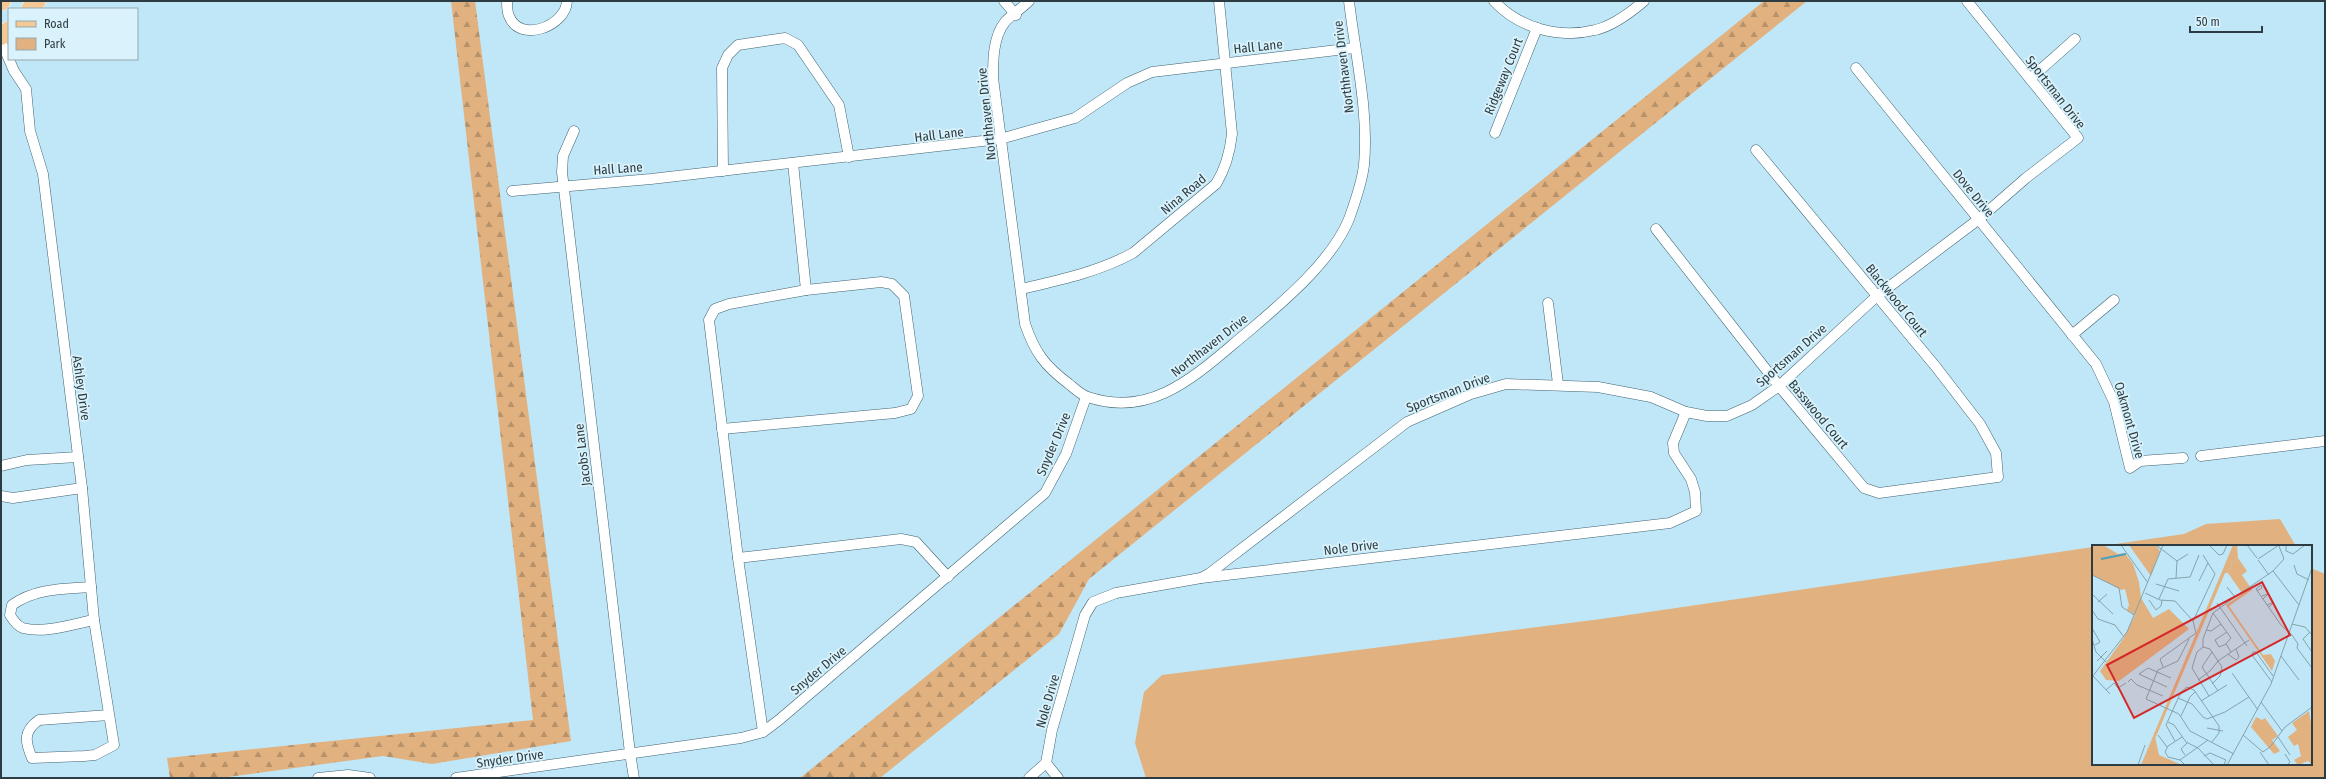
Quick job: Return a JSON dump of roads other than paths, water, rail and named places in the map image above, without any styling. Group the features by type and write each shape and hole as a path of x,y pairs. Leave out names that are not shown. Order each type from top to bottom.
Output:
{"street":[{"path":"507,1 509,16 520,28 526,30 543,28 551,24 564,12 567,1"},
{"path":"1004,1 1016,15"},
{"name":"Northhaven Drive","path":"1029,1 1016,15 1006,22 994,49 992,78 1026,324 1040,358 1054,373 1086,397 1121,403 1142,401 1163,396 1192,378 1290,297 1333,247 1348,221 1359,190 1364,166 1361,101 1349,1"},
{"name":"Nina Road","path":"1021,289 1093,272 1133,253 1216,184 1223,174 1230,151 1231,140 1219,1"},
{"path":"1494,1 1511,15 1536,28 1559,33 1595,30 1627,15 1644,1"},
{"name":"Sportsman Drive","path":"1200,578 1228,560 1407,422 1471,394 1506,384 1558,384 1598,387 1651,397 1686,412 1707,416 1727,416 1752,405 1778,386 1877,296 1979,219 2026,178 2078,138 1967,1"},
{"name":"Ridgeway Court","path":"1494,133 1536,28"},
{"path":"723,171 722,68 728,55 738,45 785,38 798,45 839,105 849,157"},
{"path":"2030,79 2075,39"},
{"name":"Ashley Drive","path":"1,41 8,57"},
{"name":"Hall Lane","path":"512,191 723,171 1000,139 1075,118 1142,75 1152,72 1225,62 1354,48"},
{"name":"Ashley Drive","path":"9,60 14,71 26,89 30,131 43,174 82,488 94,620 114,745 95,755 40,759 32,758 26,744 26,735 31,726 40,720 109,715"},
{"name":"Dove Drive","path":"1856,68 2072,335"},
{"name":"Jacobs Lane","path":"574,131 563,156 564,185 634,778"},
{"name":"Blackwood Court","path":"1756,150 1877,296 1980,424 1996,453 1998,477"},
{"path":"793,163 806,290"},
{"name":"Basswood Court","path":"1656,229 1778,386 1864,488 1879,493 1998,477"},
{"path":"722,429 895,413 911,409 918,396 904,296 892,284 881,282 806,290 729,304 715,309 709,320 722,429 738,558 762,732"},
{"path":"2072,335 2114,300"},
{"path":"1548,303 1558,384"},
{"name":"Oakmont Drive","path":"2072,335 2096,364 2107,383 2114,402 2130,468 2140,461 2183,458"},
{"name":"Snyder Drive","path":"456,778 741,738 762,732 779,720 1045,493 1066,454 1086,397"},
{"name":"Nole Drive","path":"1046,763 1052,730 1085,614 1093,602 1116,593 1200,578 1670,523 1696,511 1695,492 1691,479 1674,453 1673,443 1686,412"},
{"path":"2201,456 2325,440"},
{"path":"1,466 27,460 78,457"},
{"path":"1,496 13,498 82,488"},
{"path":"738,558 901,539 916,542 948,577"},
{"path":"91,587 45,590 30,594 12,604 10,615 22,628 35,629 46,629 94,620"},
{"path":"1029,778 1046,763 1058,778"},
{"path":"318,778 348,775 370,778"}]}
